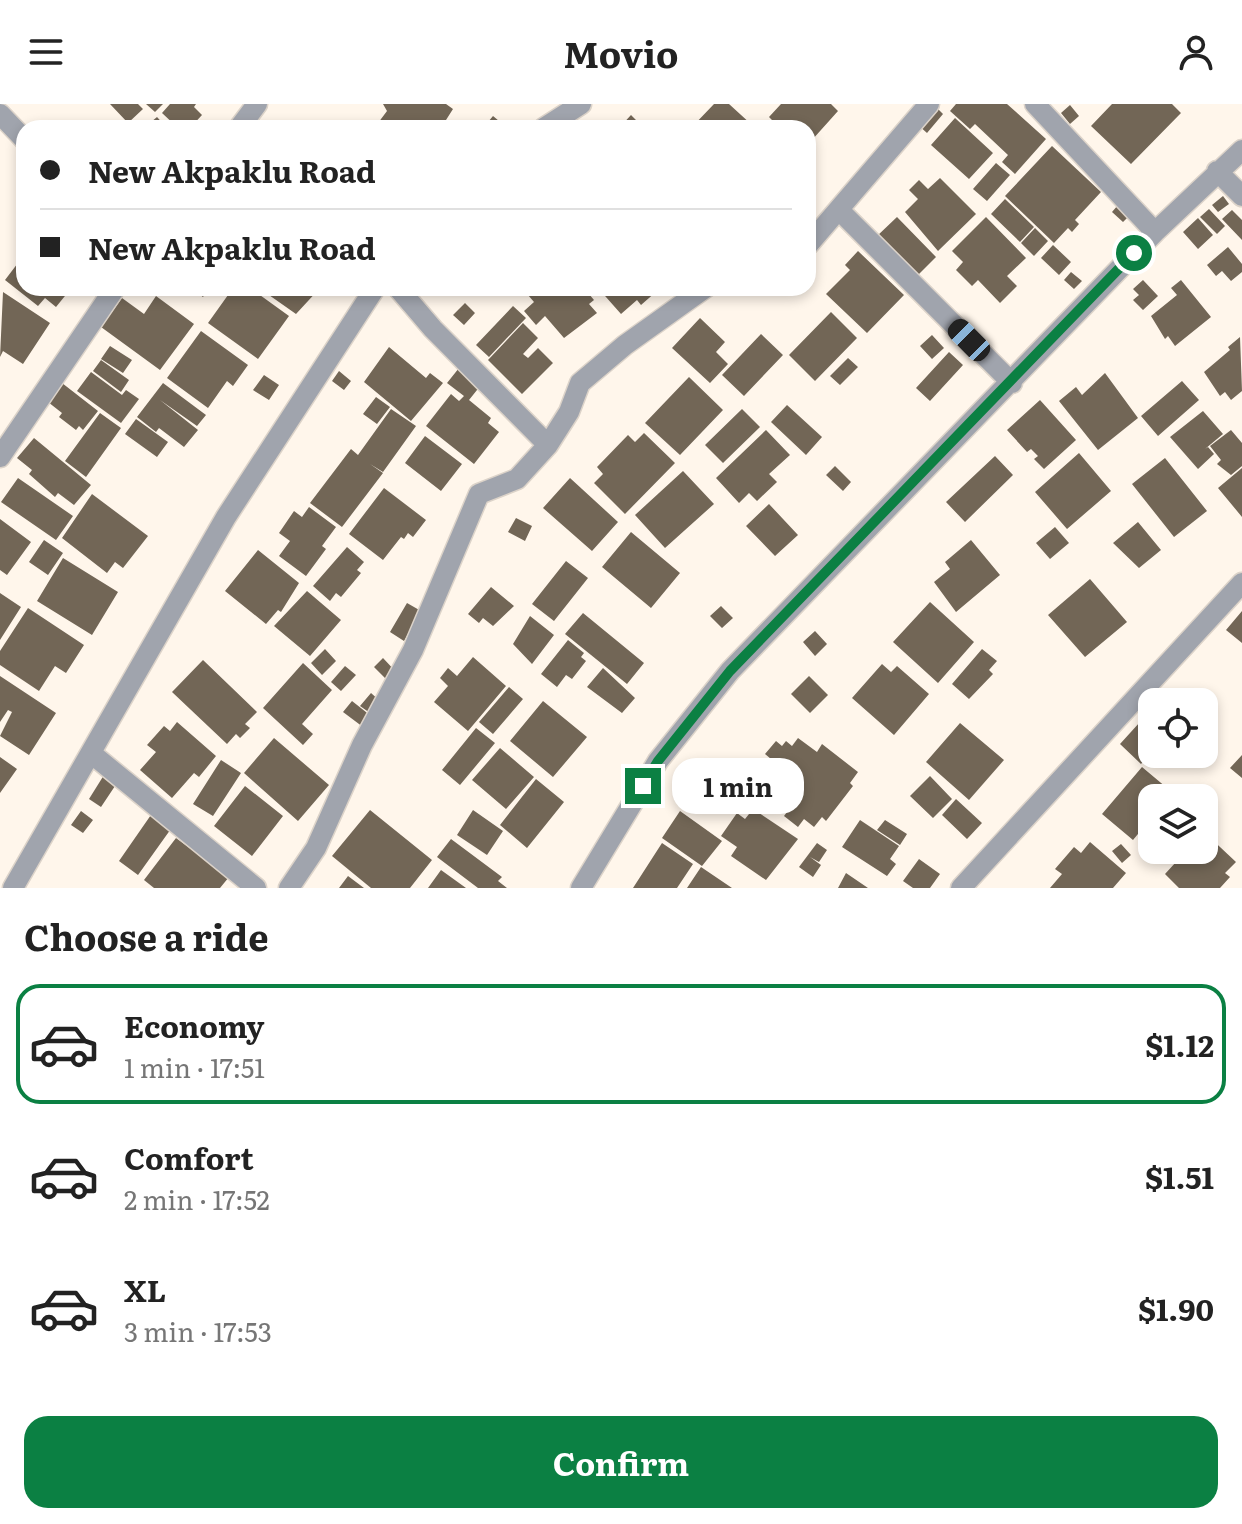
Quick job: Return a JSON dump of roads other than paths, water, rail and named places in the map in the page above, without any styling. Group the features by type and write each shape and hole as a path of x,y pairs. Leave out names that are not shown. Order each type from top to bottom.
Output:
{"street":[{"path":"556,120 581,104"},
{"path":"816,236 929,104"},
{"path":"1035,104 1155,232"},
{"path":"0,115 16,131"},
{"path":"581,888 658,761 730,671 1155,232 1242,150"},
{"path":"1217,171 1242,196"},
{"path":"839,210 1012,383"},
{"path":"3,442 109,296"},
{"path":"13,888 226,517 365,296"},
{"path":"405,296 433,329 548,445"},
{"path":"289,888 316,848 362,745 413,650 479,494 517,479 548,445 569,412 580,383 625,345 694,296"},
{"path":"961,888 1242,583"},
{"path":"92,754 256,888"}]}
